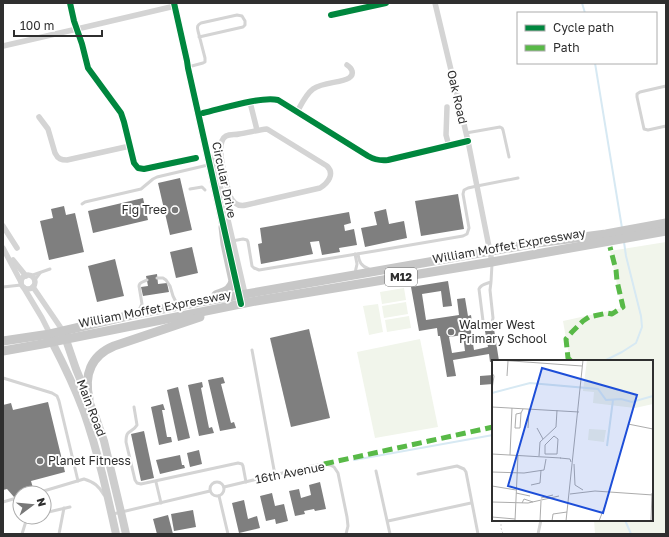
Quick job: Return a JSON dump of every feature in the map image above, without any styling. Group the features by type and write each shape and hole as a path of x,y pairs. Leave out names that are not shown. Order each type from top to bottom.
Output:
{"main road":[{"name":"William Moffet Expressway","path":"634,233 666,223"},
{"path":"204,301 227,291 232,285 223,227"},
{"name":"William Moffet Expressway","path":"243,299 492,262 634,233 666,231"},
{"name":"William Moffet Expressway","path":"64,335 213,310 243,299 355,275 537,243 606,238"},
{"name":"M12","path":"3,350 64,335 136,314 204,301 243,299"},
{"path":"89,399 87,388 89,372 96,359 104,351 114,346 206,316 213,310"},
{"name":"Main Road","path":"64,335 89,399 105,446 122,512 126,534"},
{"name":"M12","path":"3,341 51,338"},
{"name":"Main Road","path":"51,338 84,413 99,462 116,534"}],"street":[{"path":"70,3 88,68 121,113 136,166 141,169 148,169 196,158"},
{"path":"331,15 386,3"},
{"name":"Oak Road","path":"435,3 468,141 492,262"},
{"path":"3,46 175,4"},
{"name":"Circular Drive","path":"175,4 212,165 232,241 243,299"},
{"name":"Circular Drive","path":"189,65 203,113 223,227 243,299"},
{"path":"297,112 311,90 346,79 352,75 351,68 347,65"},
{"path":"203,113 250,102 274,99 281,101 368,156 380,161 468,141"},
{"path":"250,102 257,130"},
{"path":"447,107 446,135 449,146"},
{"path":"39,118 48,129 56,156 60,160 67,160 130,146"},
{"path":"257,130 269,130 327,166 331,173 329,180 320,188 246,205 240,206 232,201 221,160 221,142 224,137 229,135 257,130"},
{"path":"3,226 16,248"},
{"path":"4,250 31,280 64,335"},
{"path":"4,250 22,285 42,318 51,338"},
{"path":"22,285 22,278 31,280"},
{"path":"22,285 28,289 31,280"}],"lane":[{"path":"189,65 205,62 205,58 199,37 197,28 201,23 237,15 242,16 245,23 243,27 199,37"},
{"path":"666,86 640,92 637,94 637,97 644,129 648,130 666,126"},
{"path":"466,133 500,127 502,128 509,157"},
{"path":"82,204 141,189 157,177 212,165"},
{"path":"232,241 243,239 247,240 252,266 259,270 463,236 469,231 464,192 467,189 477,186 518,178"},
{"path":"190,189 202,187 205,190"},
{"path":"357,254 362,265 375,272"},
{"path":"355,275 357,254"},
{"path":"491,282 480,286 479,289 483,321 485,324 492,322 490,290 491,282 492,262"},
{"path":"31,280 50,269"},
{"path":"31,280 40,274"},
{"path":"157,278 164,278 170,286 173,296 179,306"},
{"path":"136,314 141,308 142,304 139,285 141,282 147,280"},
{"path":"3,287 22,285"},
{"path":"252,350 275,475"},
{"path":"3,378 52,393 57,396 78,481"},
{"path":"134,406 137,426 128,433 126,442 137,483 141,484 156,482 238,463 242,464 243,466 246,482"},
{"name":"16th Avenue","path":"112,514 210,491 212,485 216,482 222,484 224,487 324,464 334,467 340,478 348,526 346,534"},
{"path":"418,474 457,466 462,467 466,472 478,534"},
{"path":"376,471 390,534"},
{"path":"52,489 84,479 91,481 97,484 102,490 112,514"},
{"path":"156,482 161,503"},
{"path":"210,491 213,495 221,496 224,492 224,487"},
{"path":"219,496 228,534"},
{"path":"388,521 471,503"},
{"path":"52,511 70,507"},
{"path":"60,534 64,508"},
{"path":"538,534 541,521"}],"path":[{"path":"501,521 503,534"}],"shaded area":[{"path":"666,242 666,534 595,534 594,521 653,521 653,360 570,360 563,321 622,308 610,251"},
{"path":"404,288 406,300 382,304 380,292"},
{"path":"406,302 408,314 384,318 382,306"},
{"path":"378,304 383,332 369,335 363,306"},
{"path":"409,316 411,328 387,332 385,320"},
{"path":"420,339 438,427 375,438 357,352"}],"building":[{"path":"180,178 192,230 170,235 158,183"},
{"path":"458,194 464,229 421,236 415,201"},
{"path":"143,198 148,220 93,233 88,211"},
{"path":"64,206 66,215 75,213 84,252 49,260 40,221 53,218 51,209"},
{"path":"386,209 389,224 404,221 407,238 365,247 361,228 377,225 374,212"},
{"path":"349,212 351,223 344,225 345,231 354,229 357,245 339,248 340,252 322,255 319,241 310,242 313,254 261,264 258,244 262,243 260,228"},
{"path":"192,247 198,273 176,278 170,252"},
{"path":"115,259 124,296 97,302 88,266"},
{"path":"157,274 158,284 167,283 169,292 143,296 141,287 148,286 146,276"},
{"path":"448,281 452,306 443,307 441,291 422,294 426,320 459,315 457,299 465,298 468,316 471,315 473,330 471,331 474,350 488,347 485,331 494,329 499,360 492,360 492,362 490,362 489,354 453,360 456,376 447,377 440,336 438,336 437,328 419,331 411,287","holes":["463,335 465,351 452,353 449,337"]},
{"path":"309,329 330,418 291,427 270,338"},
{"path":"492,375 492,384 480,385 480,376"},
{"path":"223,377 225,383 221,384 231,423 234,422 236,428 220,431 208,380"},
{"path":"202,382 203,387 201,388 209,428 212,427 214,433 199,436 188,385"},
{"path":"178,387 190,438 178,441 167,390"},
{"path":"48,402 65,472 31,481 32,485 12,485 12,495 7,489 3,490 3,405 11,403 13,410"},
{"path":"163,404 165,410 162,410 167,437 171,437 172,442 159,445 151,407"},
{"path":"144,431 154,478 141,481 131,434"},
{"path":"199,450 202,464 190,467 187,453"},
{"path":"180,455 182,465 184,465 185,468 160,474 156,460"},
{"path":"320,482 326,509 304,511 305,514 295,516 289,491 299,489 301,498 311,495 309,485"},
{"path":"272,493 275,506 284,504 288,521 276,524 275,519 266,521 260,496"},
{"path":"244,500 248,519 257,516 260,528 239,533 232,503"},
{"path":"193,510 196,527 174,531 171,514"},
{"path":"168,515 173,534 157,534 153,519"}],"waterway":[{"path":"582,3 585,12"},
{"path":"595,64 622,228"},
{"path":"606,360 636,343 642,327 641,316 624,242"},
{"path":"354,460 492,435"},
{"path":"625,521 631,534"}],"marked path":[{"path":"570,360 568,358 566,339 572,332 589,317 607,313 612,314 623,307 610,247"},
{"path":"324,464 492,427"}],"cycle path":[{"path":"70,3 88,68 121,113 134,163 138,168 144,169 196,158"},
{"path":"174,3 241,304"},
{"path":"331,15 386,3"},
{"path":"203,113 252,101 271,99 278,100 368,156 380,160 388,160 468,141"}],"place":[{"name":"Fig Tree","path":"175,210"},
{"name":"Walmer West Primary School","path":"451,332"},
{"name":"Planet Fitness","path":"40,461"}]}
